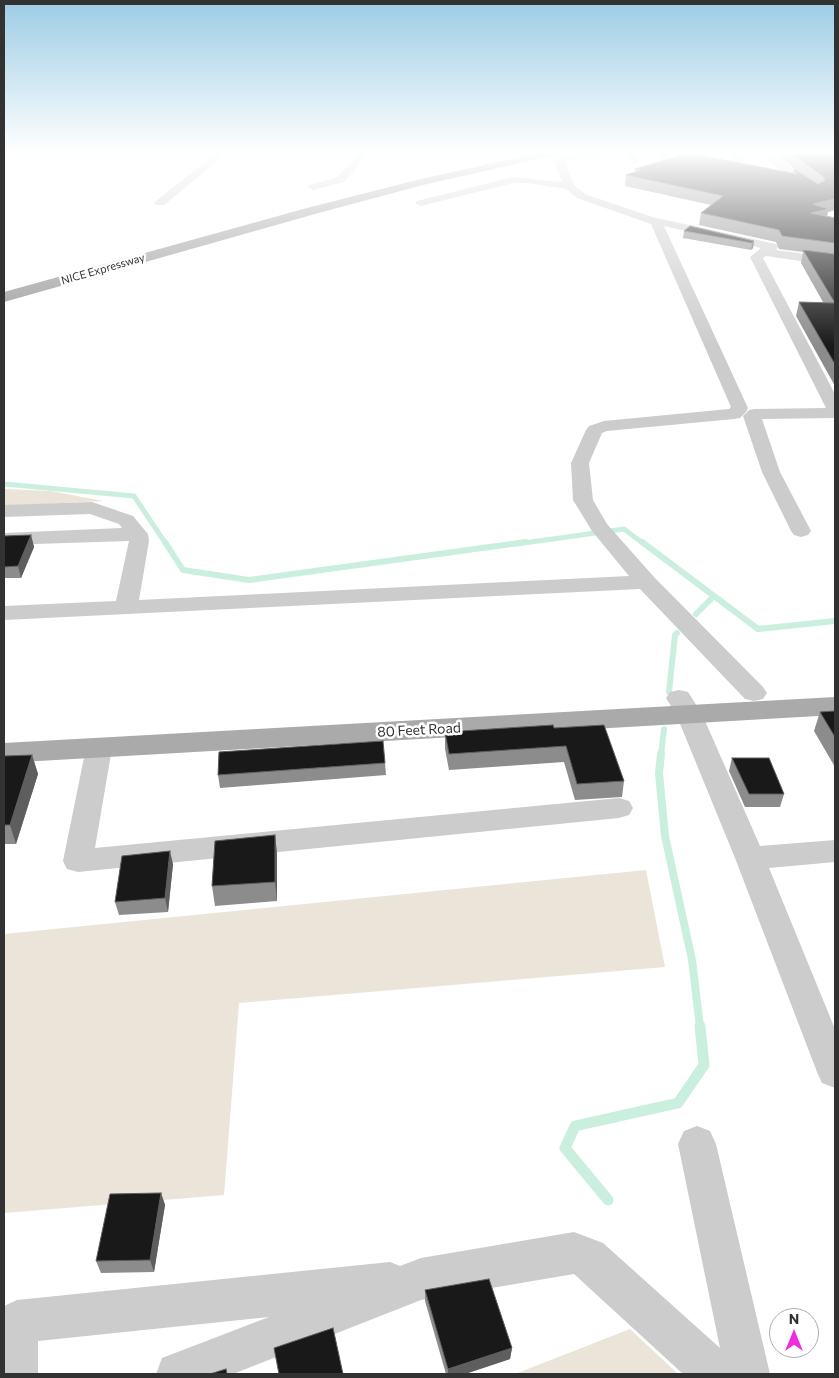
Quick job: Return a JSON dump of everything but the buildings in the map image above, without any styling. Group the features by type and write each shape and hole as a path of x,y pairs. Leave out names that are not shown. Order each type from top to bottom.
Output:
{"highway":[{"name":"NICE Expressway","path":"4,289 263,217"},
{"name":"NICE Expressway","path":"4,297 289,217"}],"main road":[{"name":"80 Feet Road","path":"4,753 99,748 684,706 754,693 835,689"},
{"name":"80 Feet Road","path":"4,735 684,706 835,706"}],"street":[{"path":"644,217 772,247 756,257 835,411 755,414 752,416 771,472 801,531"},
{"path":"652,220 656,223 740,408 734,414 604,426 594,430 580,465 583,500 599,527 646,582 754,693"},
{"path":"808,258 829,248"},
{"path":"763,252 835,262"},
{"path":"4,511 92,508 126,520 138,534 139,543 126,607"},
{"path":"4,540 138,534"},
{"path":"4,613 646,582"},
{"path":"684,706 750,858 835,1072"},
{"path":"99,748 78,861 619,808"},
{"path":"750,858 835,852"},
{"path":"697,1144 748,1374"},
{"path":"16,1374 10,1322 421,1279 565,1253 582,1255 588,1258 716,1374"},
{"path":"178,1374 421,1279"}],"shaded area":[{"path":"4,489 51,491 103,501 4,506"},
{"path":"646,870 665,967 239,1003 224,1195 4,1213 4,934"},
{"path":"630,1329 678,1374 515,1374"}],"waterway":[{"path":"4,484 134,496 166,544"},
{"path":"517,544 624,529 644,544"},
{"path":"165,542 183,570 249,580 526,542"},
{"path":"642,542 714,596"},
{"path":"696,614 714,596"},
{"path":"714,596 758,629 835,621"},
{"path":"669,692 675,635 677,633"},
{"path":"661,755 664,729"},
{"path":"661,754 659,773 665,836 692,960 700,1027"},
{"path":"608,1200 565,1148 575,1126 678,1103 704,1065 700,1026"}]}
